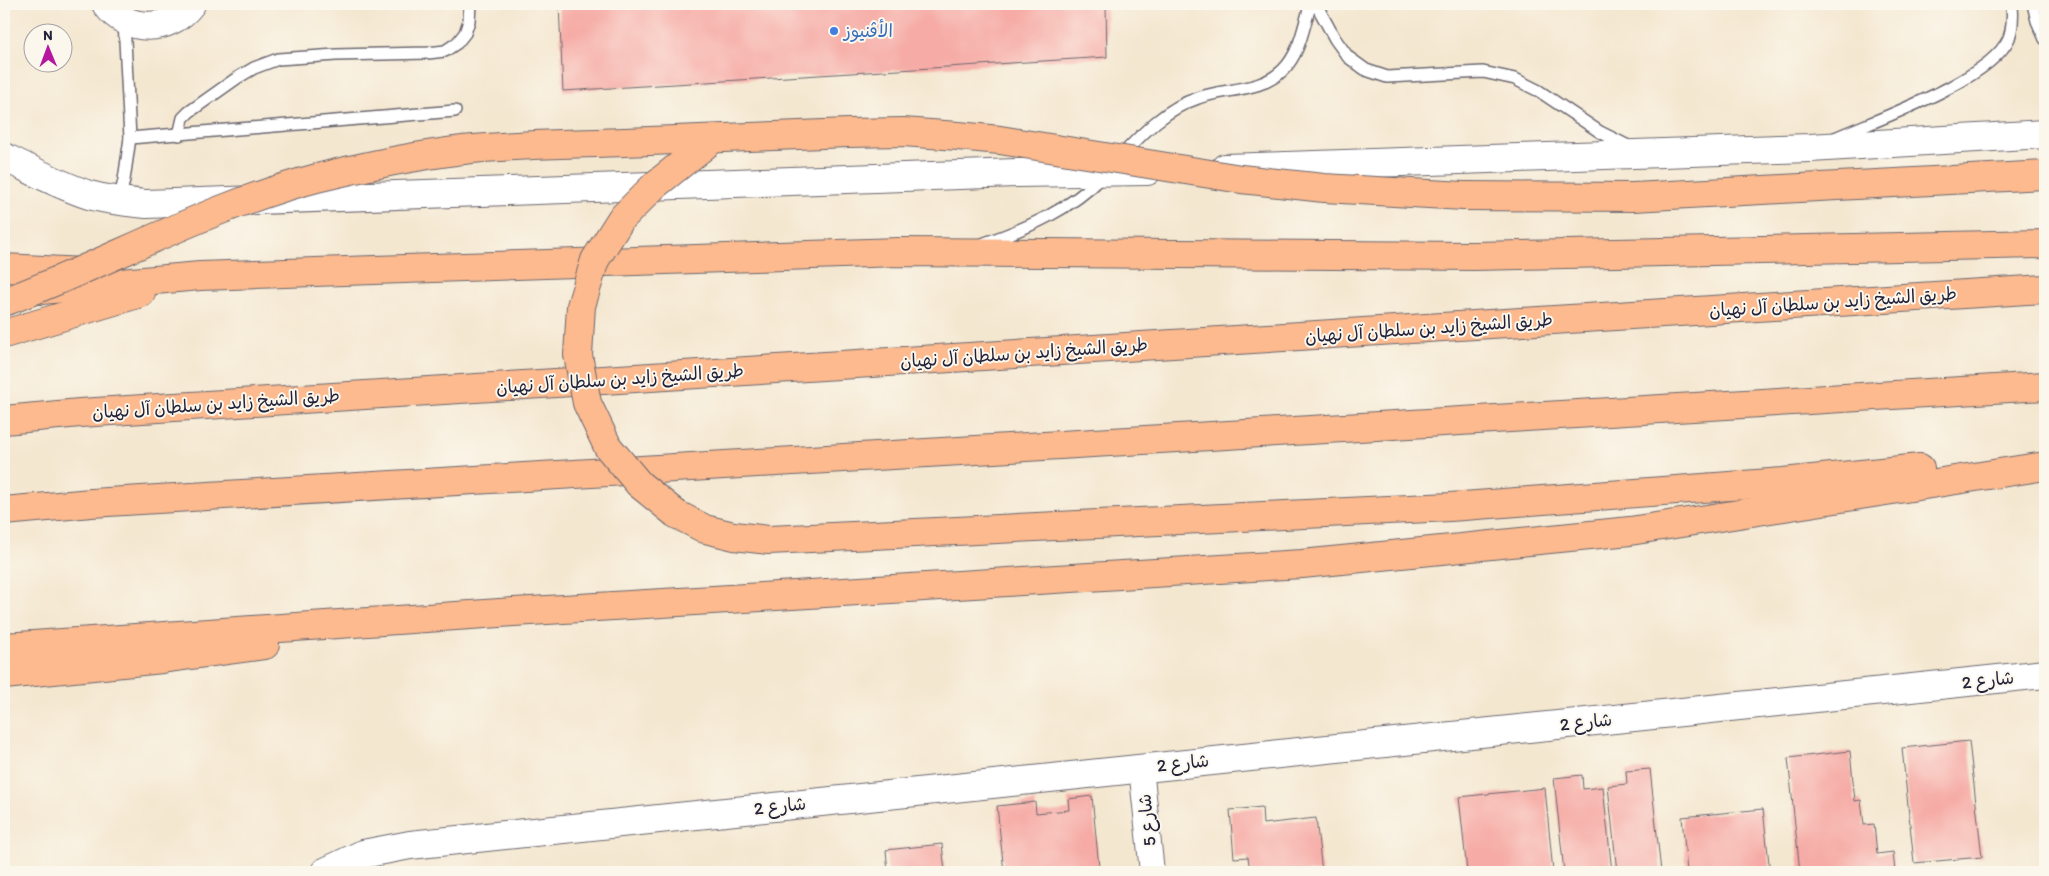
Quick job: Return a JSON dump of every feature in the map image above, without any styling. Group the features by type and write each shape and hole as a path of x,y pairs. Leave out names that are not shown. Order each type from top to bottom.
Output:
{"highway":[{"path":"4,302 44,287 201,218 314,178 372,164 463,150 508,146 903,132 1000,140 1241,179 1324,188 1464,196 1633,197 2045,175"},
{"path":"714,138 655,185 620,218 595,260 581,306 578,355 587,403 608,447 639,484 676,514 706,529 734,536 769,540 1450,507 1783,482 1896,470 2045,459"},
{"path":"4,294 200,276 898,252 1474,256 2045,244"},
{"path":"4,268 200,276"},
{"path":"4,334 200,276"},
{"name":"طريق الشيخ زايد بن سلطان آل نهيان","path":"4,420 80,412 2045,289"},
{"path":"4,511 91,503 2045,386"},
{"path":"10,645 1302,564 1630,531 2045,466"},
{"path":"4,675 162,659 514,612"}],"street":[{"path":"115,12 142,27 166,24 183,13 190,4"},
{"path":"4,157 64,186 90,195 119,201 156,203 1646,154 1810,148 2045,134"},
{"name":"شارع 2","path":"325,872 363,854 410,845 2045,674"},
{"name":"شارع 5","path":"1141,768 1152,872"}],"lane":[{"path":"179,134 184,118 189,112 237,78 254,68 278,59 445,51 457,44 465,33 469,20 470,4"},
{"path":"958,252 1010,234 1055,214 1075,200 1107,172 1139,136 1174,108 1217,92 1255,86 1270,80 1283,70 1293,57 1300,42 1311,4"},
{"path":"1316,4 1348,57 1366,70 1386,77 1483,72 1515,79 1539,91 1600,132 1646,154"},
{"path":"1810,148 1942,92 1975,73 1996,56 2008,38 2013,22 2012,4"},
{"path":"2033,4 2037,21 2045,39"},
{"path":"115,12 130,138 119,201"},
{"path":"130,138 455,110"}],"building":[{"name":"الأڤنيوز","path":"559,4 1106,4 1107,57 563,91"},
{"path":"1969,741 1982,857 1914,863 1902,748"},
{"path":"1850,751 1855,801 1861,800 1864,825 1874,824 1877,854 1893,852 1895,872 1800,872 1788,758"},
{"path":"1650,769 1661,872 1617,872 1608,786 1627,784 1626,771"},
{"path":"1582,775 1583,789 1603,787 1612,872 1564,872 1554,778"},
{"path":"1545,788 1553,872 1467,872 1459,797"},
{"path":"1092,796 1099,867 1047,872 1004,872 997,806 1035,802 1036,813 1069,810 1068,799"},
{"path":"1262,807 1263,824 1316,818 1322,872 1250,872 1248,857 1234,858 1230,810"},
{"path":"1763,809 1770,872 1687,872 1682,817"},
{"path":"942,844 945,872 888,872 886,850"}],"place":[{"name":"الأڤنيوز","path":"834,31"}]}
